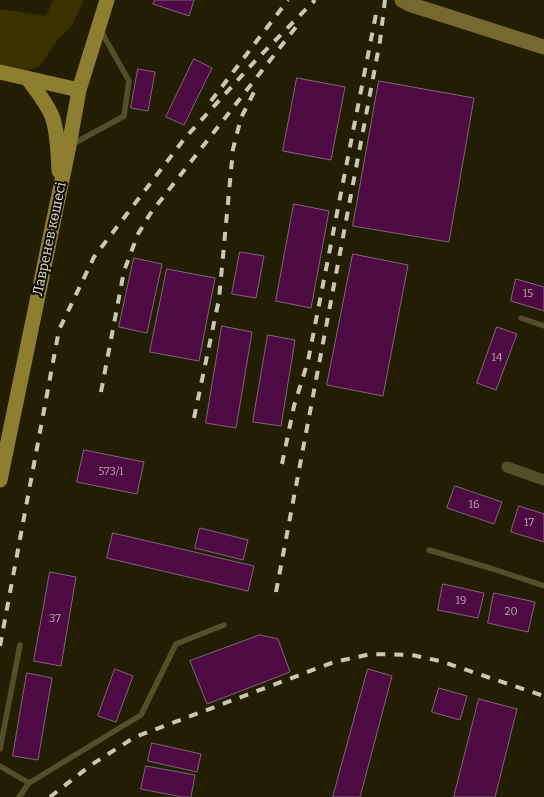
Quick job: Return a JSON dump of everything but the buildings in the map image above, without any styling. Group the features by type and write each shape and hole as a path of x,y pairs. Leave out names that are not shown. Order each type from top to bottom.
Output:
{"main road":[{"name":"Лавренев көшесі","path":"0,480 70,146 79,90 107,0"},
{"path":"0,72 79,90"},
{"path":"28,78 52,116 57,140 60,192"}],"street":[{"path":"402,0 409,4 544,47"},
{"path":"507,467 544,480"}],"lane":[{"path":"70,146 124,116 129,81 99,28"},
{"path":"521,318 544,326"},
{"path":"429,550 544,586"},
{"path":"19,797 29,783 141,715 176,644 224,625"},
{"path":"0,749 20,645"},
{"path":"0,766 29,783"}],"shaded area":[{"path":"53,0 84,0 71,27 58,39 39,67 27,70 0,66 0,9 46,16"}],"railway":[{"path":"211,101 288,0"},
{"path":"0,646 59,330 94,257 185,138 256,60 315,0"},
{"path":"276,592 380,41 385,0"},
{"path":"282,464 294,406 308,361 377,9"},
{"path":"101,392 124,271 138,234 150,214 296,27"},
{"path":"194,418 219,299 233,149 241,118 256,88"},
{"path":"50,797 91,765 135,737 334,662 371,654 412,655 440,661 544,696"}]}
